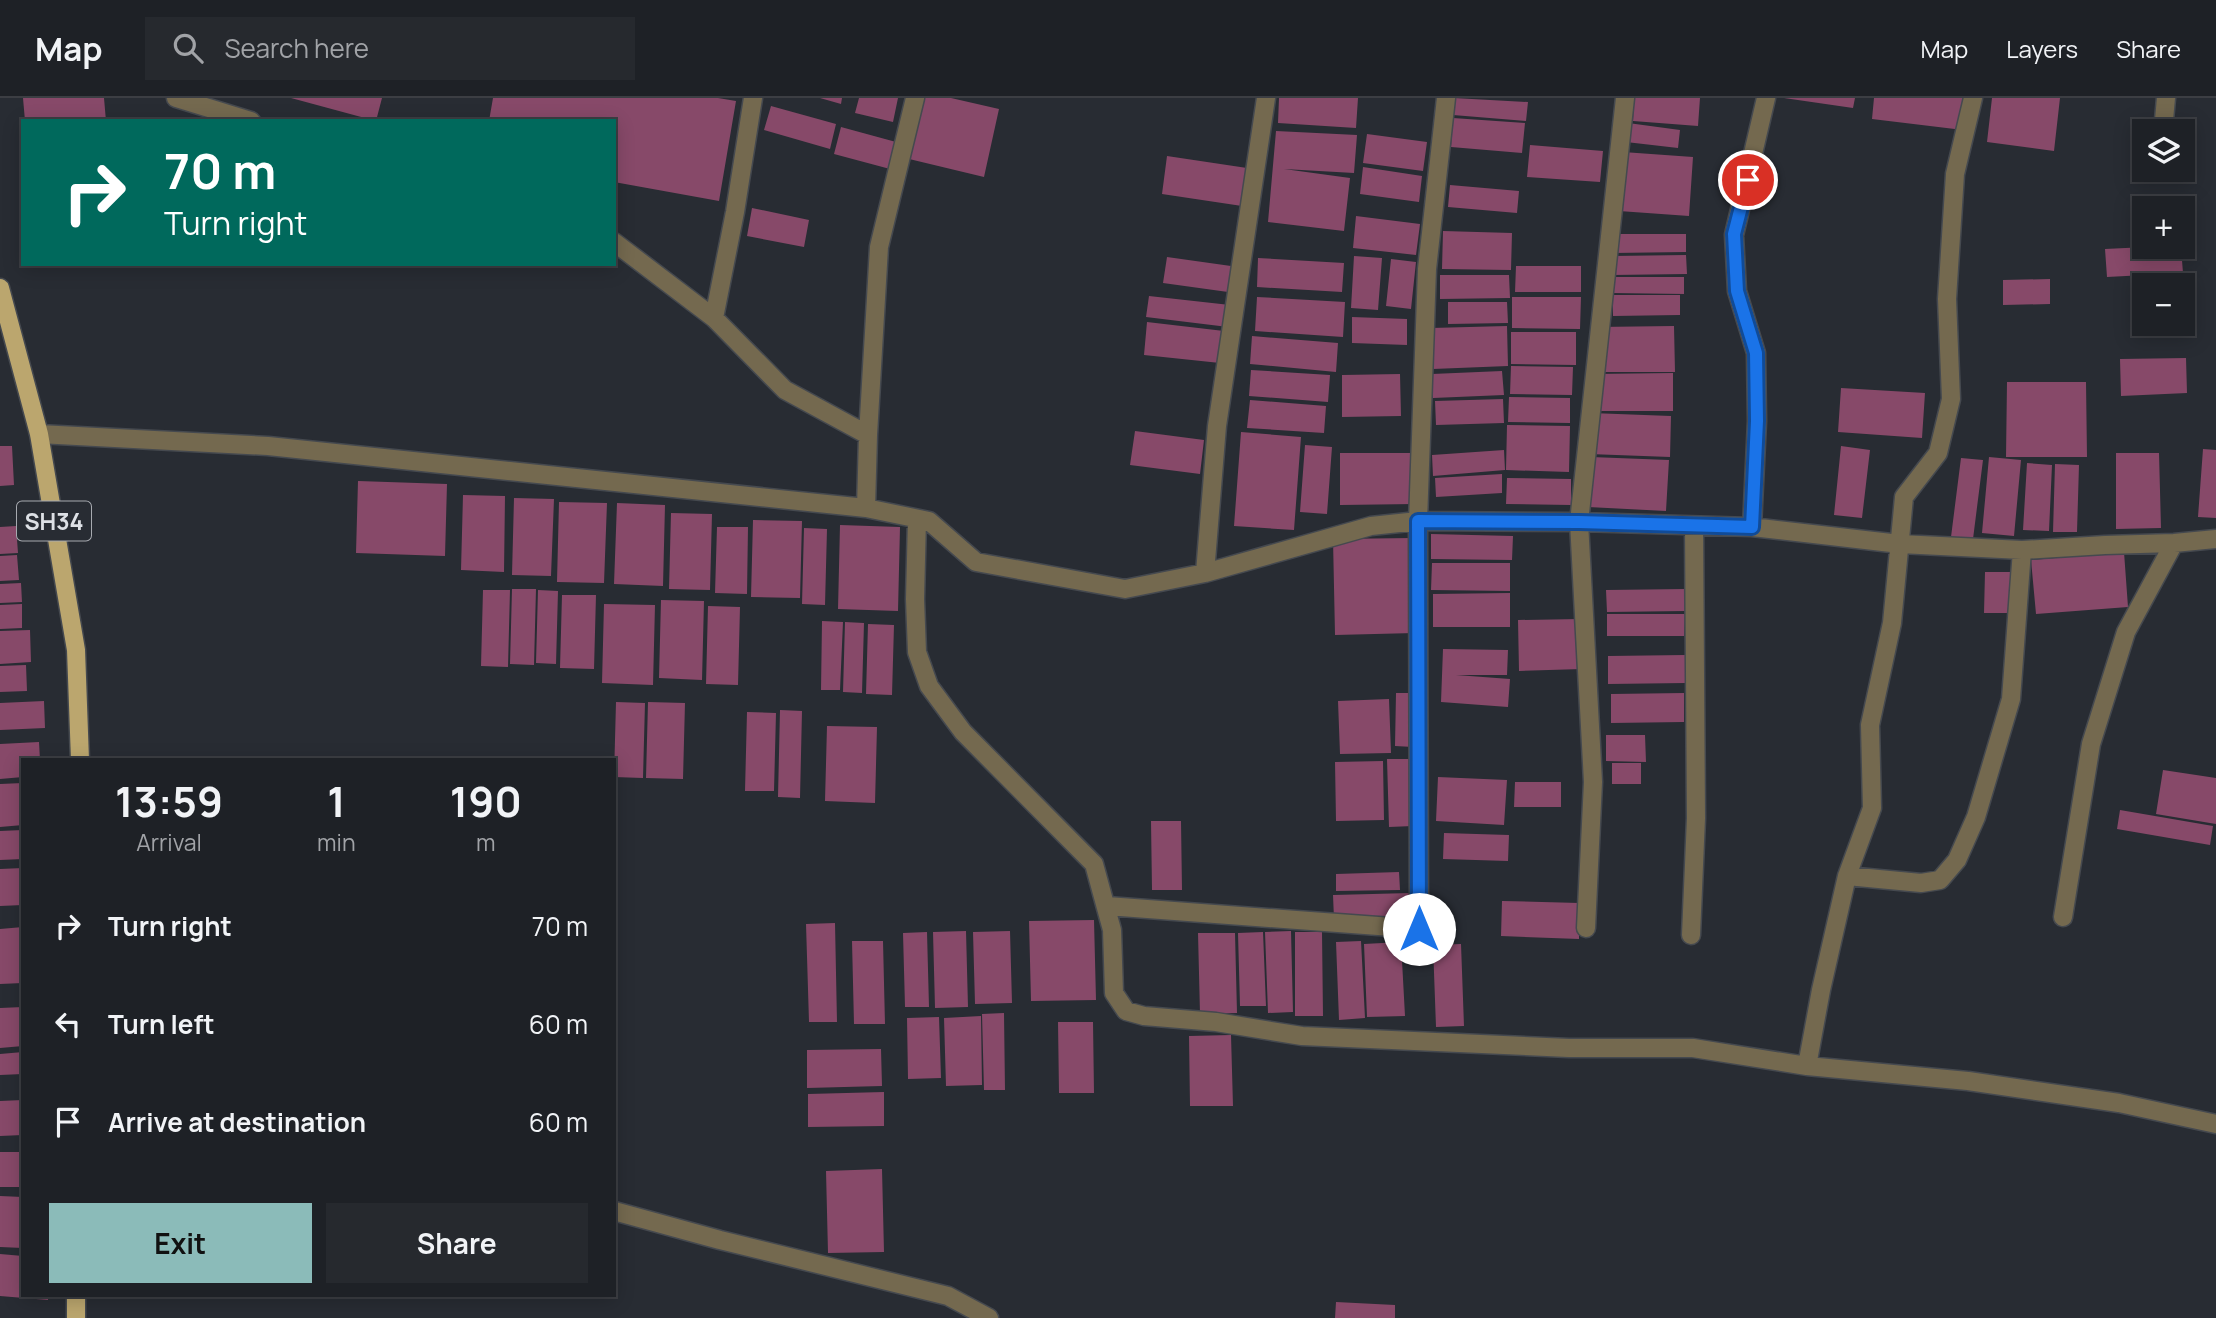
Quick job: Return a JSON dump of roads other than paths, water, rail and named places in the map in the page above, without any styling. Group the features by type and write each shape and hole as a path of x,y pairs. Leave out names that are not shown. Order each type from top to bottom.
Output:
{"main road":[{"name":"SH34","path":"0,288 39,434 76,650 80,758"},
{"path":"76,1297 76,1318"}],"street":[{"path":"176,98 244,119"},
{"path":"714,318 735,212 753,98"},
{"path":"866,508 879,247 915,98"},
{"path":"1205,573 1217,426 1266,98"},
{"path":"1107,906 1419,929 1418,521 1427,269 1446,98"},
{"path":"1586,928 1593,782 1579,522 1625,98"},
{"path":"1752,527 1757,421 1756,353 1737,291 1734,234 1766,98"},
{"path":"1807,1066 1847,876 1872,808 1870,725 1892,623 1904,497 1938,453 1951,399 1947,299 1955,174 1973,98"},
{"path":"2164,119 2166,98"},
{"path":"616,244 714,318 786,390 868,435"},
{"path":"39,434 268,446 866,508 929,521 976,562 1125,589 1205,573 1371,526 1418,521 1752,527 1900,544 2022,550 2216,539"},
{"path":"917,519 917,652 929,686 963,732 1094,864 1112,930 1114,993 1126,1011 1144,1016 1216,1022 1302,1036 1570,1048 1693,1048 1807,1066 1968,1081 2119,1103 2216,1124"},
{"path":"1691,935 1696,818 1694,526"},
{"path":"2063,917 2091,744 2126,632 2174,543"},
{"path":"1847,876 1921,883 1940,880 1956,860 1976,817 2011,699 2022,550"},
{"path":"616,1212 948,1296 989,1318"}]}
